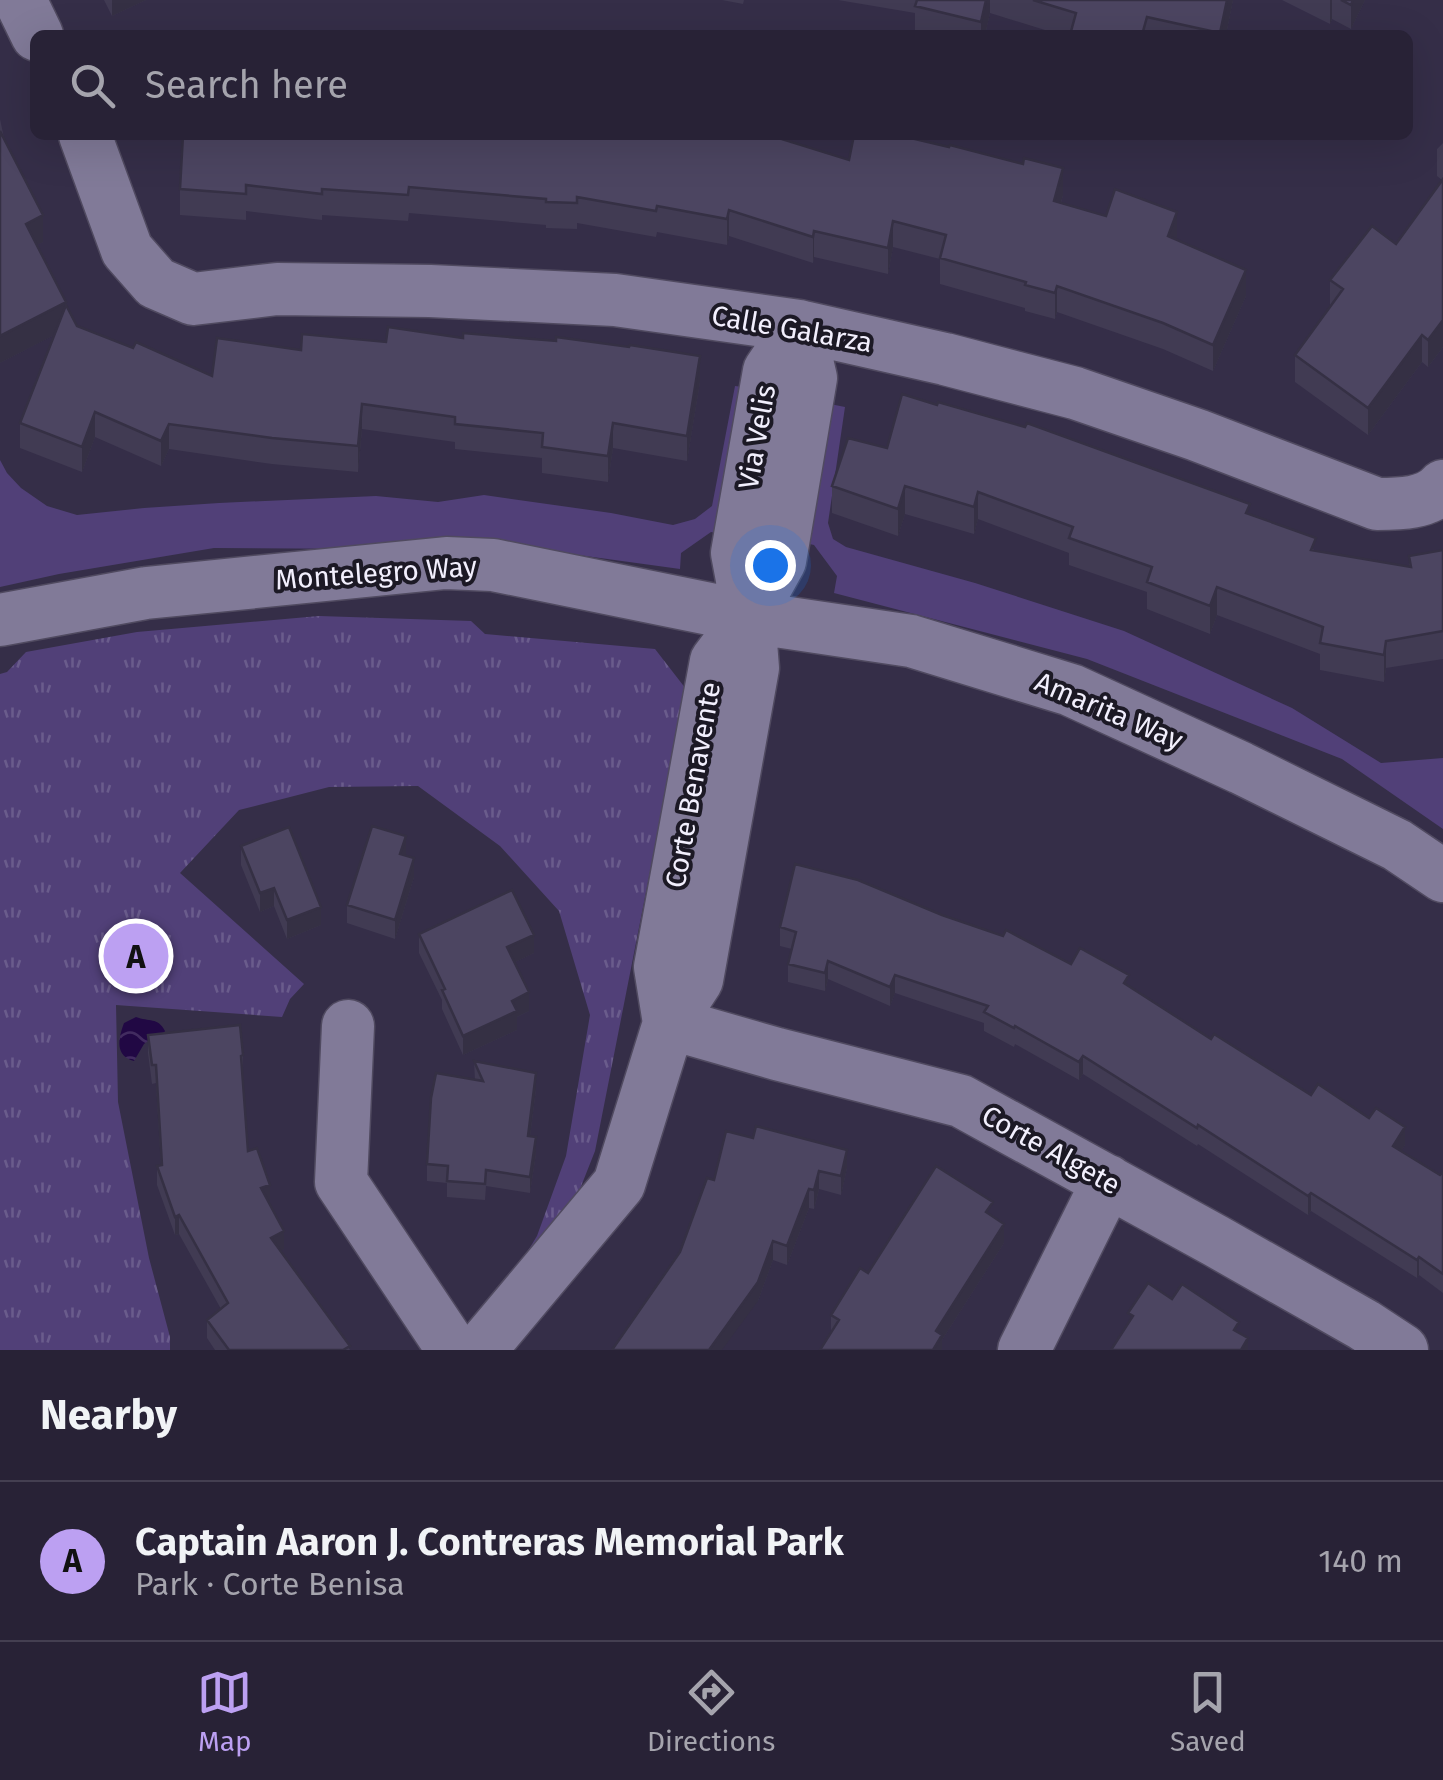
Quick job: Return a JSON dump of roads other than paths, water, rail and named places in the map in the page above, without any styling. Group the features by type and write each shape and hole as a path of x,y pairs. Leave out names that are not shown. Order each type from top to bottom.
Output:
{"street":[{"path":"20,0 35,30"},
{"name":"Calle Galarza","path":"88,140 127,250 156,283 193,299 277,290 430,291 615,300 800,326 1075,393 1377,504 1426,495"},
{"name":"Via Velis","path":"749,617 737,553 739,541 769,371 800,326"},
{"name":"Montelegro Way","path":"0,620 146,593 446,563 494,565 749,617"},
{"name":"Amarita Way","path":"749,617 911,641 1070,690 1242,768 1382,838 1443,876"},
{"name":"Corte Benavente","path":"480,1350 619,1184 669,1023 697,980 753,668 749,617"},
{"name":"Corte Algete","path":"669,1023 961,1101 1402,1350"},
{"path":"348,1026 341,1182 453,1350"},
{"path":"1024,1350 1108,1181"}],"water":[{"path":"136,1017 156,1022 165,1031 160,1039 144,1044 134,1061 121,1051 120,1041 124,1023"}],"place":[{"name":"Captain Aaron J. Contreras Memorial Park","path":"136,956"}]}
